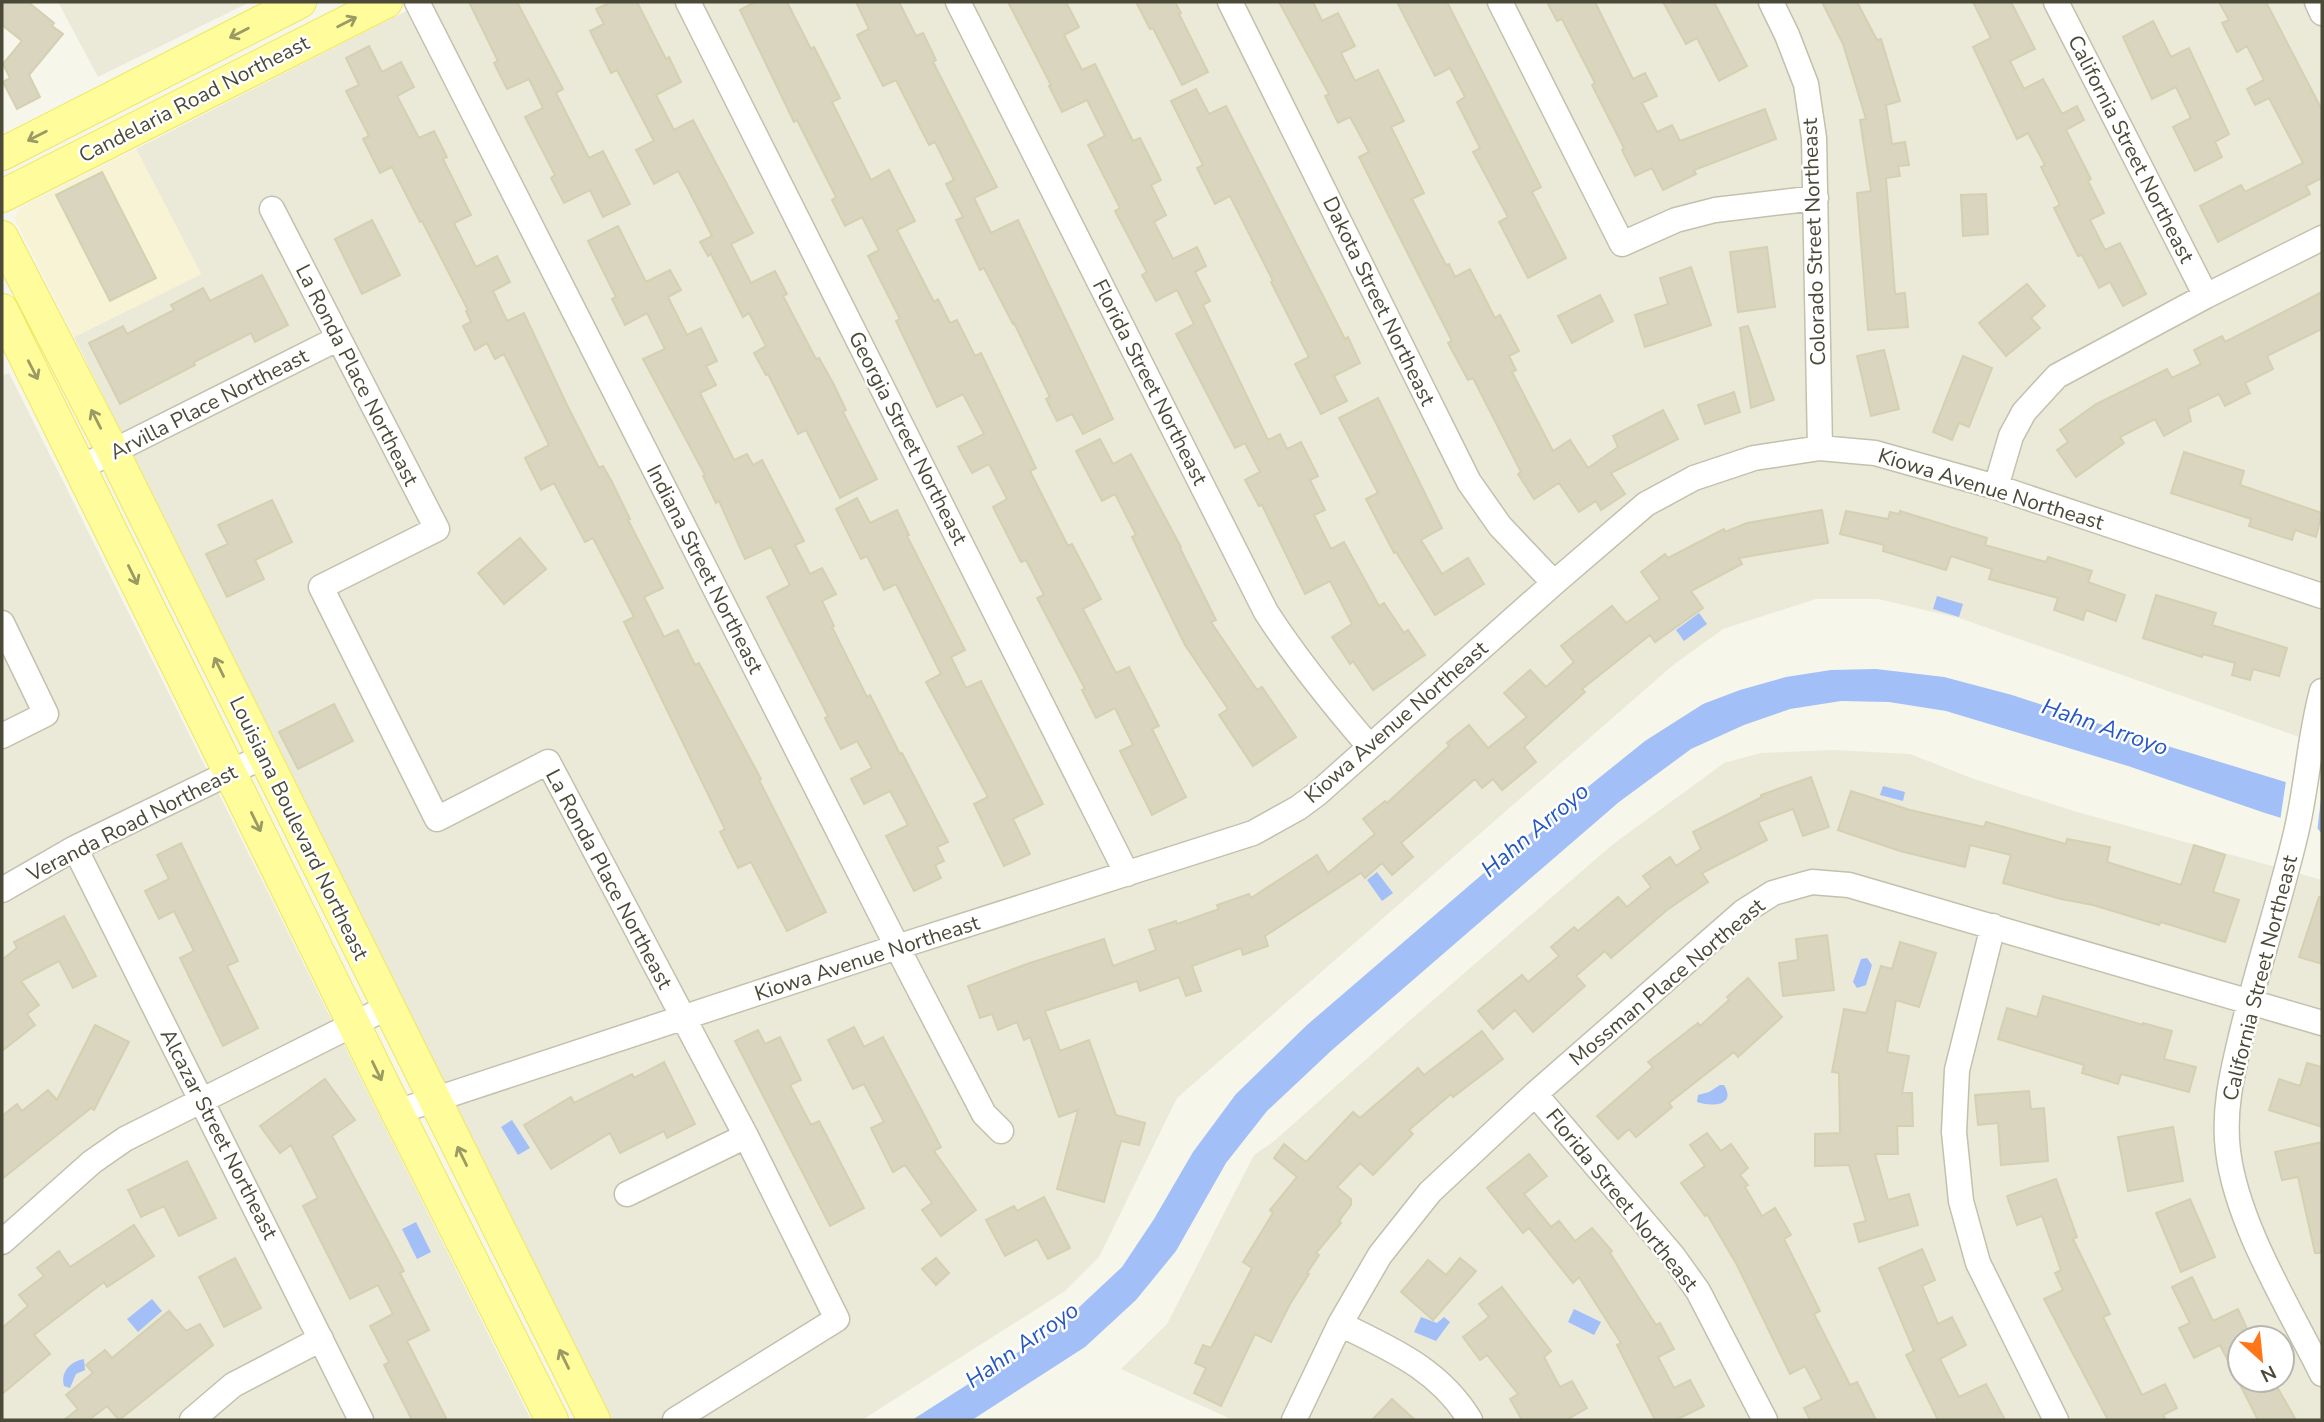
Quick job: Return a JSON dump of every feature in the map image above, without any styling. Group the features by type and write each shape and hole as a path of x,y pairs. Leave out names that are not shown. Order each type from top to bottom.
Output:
{"main road":[{"name":"Candelaria Road Northeast","path":"2,154 300,2"},
{"name":"Candelaria Road Northeast","path":"2,196 386,2"},
{"name":"Louisiana Boulevard Northeast","path":"2,237 113,452 594,1420"},
{"name":"Louisiana Boulevard Northeast","path":"2,310 397,1112 552,1420"}],"street":[{"name":"Indiana Street Northeast","path":"417,2 897,947 984,1114 1001,1131"},
{"name":"Georgia Street Northeast","path":"688,2 1127,874"},
{"name":"Florida Street Northeast","path":"958,2 1266,612 1320,689 1369,746"},
{"name":"Dakota Street Northeast","path":"1230,2 1469,482 1500,526 1554,583"},
{"path":"1500,2 1622,244 1676,220 1715,210 1816,198"},
{"name":"Colorado Street Northeast","path":"1771,2 1787,35 1805,84 1814,138 1819,448"},
{"name":"California Street Northeast","path":"2056,2 2206,296"},
{"path":"2316,2 2322,13"},
{"name":"La Ronda Place Northeast","path":"272,209 437,528 321,587 436,818 548,762 746,1136 838,1319 675,1420"},
{"path":"1996,487 2011,436 2024,412 2057,376 2206,296 2322,238"},
{"name":"Arvilla Place Northeast","path":"80,468 337,339"},
{"name":"Kiowa Avenue Northeast","path":"397,1112 1253,832 1298,808 1646,504 1694,478 1754,458 1819,448 1875,453 1996,487 2322,596"},
{"path":"2,623 46,714 2,736"},
{"name":"California Street Northeast","path":"2322,691 2296,835 2249,1002 2228,1091 2226,1116 2228,1152 2241,1204 2255,1239 2322,1374"},
{"name":"Veranda Road Northeast","path":"2,890 75,848 264,756"},
{"name":"Alcazar Street Northeast","path":"75,848 362,1420"},
{"name":"Mossman Place Northeast","path":"1294,1420 1340,1324 1380,1255 1430,1192 1535,1094 1743,912 1773,893 1812,882 1849,886 2322,1023"},
{"path":"1993,926 1957,1070 1954,1132 1961,1201 1978,1263 2056,1420"},
{"path":"2,1242 92,1162 125,1139 388,1007"},
{"name":"Florida Street Northeast","path":"1535,1094 1673,1256 1698,1291 1765,1420"},
{"path":"627,1194 746,1136"},
{"path":"1340,1324 1408,1357 1437,1381 1470,1420"},
{"path":"192,1420 233,1385 321,1339"}],"shaded area":[{"path":"58,2 250,2 98,77"},
{"path":"424,2 2322,2 2322,745 1959,618 1878,599 1816,599 1723,629 1672,666 1177,1098 1099,1257 1065,1291 862,1420 612,1420 74,337 201,274 136,149"},
{"path":"136,149 201,274 74,337 15,219 18,211 25,205"},
{"path":"9,373 531,1420 2,1420 2,376"},
{"path":"1834,750 1910,754 1974,779 2077,812 2322,880 2322,1420 1233,1420 1121,1369 1167,1324 1254,1155 1273,1142 1612,845 1724,763 1761,753"}],"water":[{"path":"1937,596 1963,604 1959,617 1933,609"},
{"path":"1699,613 1707,624 1684,641 1676,630"},
{"name":"Hahn Arroyo","path":"1876,669 1944,677 2012,695 2322,793 2322,834 2318,829 2128,766 1946,711 1889,702 1841,701 1790,709 1744,725 1691,749 1619,802 1332,1050 1267,1111 1226,1163 1176,1251 1136,1300 1085,1347 972,1420 912,1420 1059,1326 1122,1267 1193,1152 1236,1094 1307,1025 1528,835 1645,741 1703,704 1740,690 1786,677 1831,670"},
{"path":"1883,786 1905,792 1903,801 1880,795"},
{"path":"1377,872 1393,893 1382,901 1367,880"},
{"path":"1867,958 1872,965 1866,985 1857,988 1853,982 1861,959"},
{"path":"1724,1085 1727,1092 1725,1101 1715,1104 1697,1102 1698,1095"},
{"path":"512,1120 530,1148 518,1155 501,1127"},
{"path":"416,1222 431,1252 417,1259 402,1229"},
{"path":"152,1299 162,1311 138,1332 127,1319"},
{"path":"1574,1309 1601,1322 1594,1335 1568,1322"},
{"path":"1421,1317 1437,1323 1444,1317 1450,1322 1436,1341 1414,1332"},
{"path":"84,1359 85,1370 76,1374 70,1388 64,1386 65,1372 75,1362"}],"pier":[{"path":"2286,781 2322,790 2317,833 2280,821"}],"building":[{"path":"2,2 28,2 63,34 29,75 40,97 17,109 3,82 10,78 3,64 22,41 2,25"},
{"path":"469,2 517,2 563,89 556,93 589,158 603,151 630,204 603,217 590,190 564,203 551,178 555,175 525,117 543,108 529,79 507,89 494,63 498,61"},
{"path":"611,2 637,2 666,59 669,57 681,82 656,95 674,130 693,120 753,233 731,244 751,283 775,271 787,294 783,296 846,410 843,412 877,479 840,498 806,430 798,434 768,374 766,375 754,353 766,346 749,313 743,317 711,254 708,256 700,242 712,236 678,171 654,184 636,150 654,141 617,70 611,73 590,31 604,24 596,9"},
{"path":"755,2 787,2 840,98 832,102 871,180 889,170 915,221 897,230 934,302 938,299 950,323 957,320 975,356 981,353 1036,468 1030,471 1068,546 1072,544 1101,599 1083,609 1116,673 1129,667 1159,726 1152,729 1186,797 1152,815 1120,751 1133,745 1115,708 1096,718 1082,690 1085,689 1037,598 1044,595 1026,560 1021,562 993,507 1007,499 989,464 972,473 958,447 984,434 963,394 937,407 896,321 900,319 868,256 879,250 862,217 845,226 832,200 836,197 797,120 794,122 740,10"},
{"path":"856,2 899,2 916,36 923,33 936,60 933,62 997,187 974,198 991,233 1018,220 1113,419 1083,434 1072,414 1057,421 1046,399 1050,397 1014,323 984,268 980,270 956,220 963,217 946,184 954,180 935,142 929,145 896,80 883,86 857,35 869,29"},
{"path":"1008,2 1066,2 1079,27 1064,35 1082,70 1095,64 1133,141 1140,138 1161,180 1151,185 1166,215 1154,222 1173,259 1197,247 1206,266 1195,272 1210,301 1203,305 1268,440 1280,434 1287,449 1301,442 1318,476 1310,480 1325,510 1314,515 1331,549 1344,542 1379,606 1384,603 1404,633 1408,630 1425,655 1373,690 1353,661 1350,664 1332,637 1352,624 1330,581 1305,594 1262,505 1259,506 1245,480 1260,472 1245,443 1235,448 1176,334 1194,324 1177,290 1156,301 1142,275 1147,272 1115,211 1120,208 1088,145 1105,136 1087,100 1062,112"},
{"path":"1136,2 1175,2 1208,72 1182,85 1153,28 1150,29"},
{"path":"1279,2 1313,2 1322,21 1338,13 1355,46 1341,53 1355,81 1378,70 1404,121 1391,127 1424,193 1412,199 1455,277 1470,269 1495,318 1500,315 1519,351 1509,356 1516,370 1512,372 1553,451 1570,440 1588,468 1618,447 1613,436 1663,410 1678,439 1611,473 1625,494 1601,510 1596,501 1579,512 1559,483 1534,499 1518,474 1521,472 1473,378 1468,380 1448,343 1452,341 1359,157 1369,152 1350,117 1338,123 1325,96 1329,94"},
{"path":"1397,2 1447,2 1541,187 1532,192 1566,258 1528,278 1499,222 1508,217 1473,152 1480,148 1457,102 1465,97 1450,68 1435,76"},
{"path":"1547,2 1595,2 1633,79 1645,73 1657,96 1642,103 1657,132 1672,125 1680,141 1765,109 1776,139 1694,170 1696,174 1663,190 1652,168 1635,176 1592,85 1595,83 1562,19 1557,21"},
{"path":"1663,2 1714,2 1747,66 1719,81 1697,38 1686,44"},
{"path":"1822,2 1857,2 1877,40 1881,39 1900,101 1886,105 1892,144 1905,142 1909,165 1898,166 1900,176 1886,178 1895,294 1905,293 1908,327 1868,330 1857,193 1871,191 1860,120 1866,119 1843,44"},
{"path":"1973,2 2011,2 2035,49 2010,61 2024,89 2043,79 2062,114 2077,106 2084,120 2066,130 2091,179 2088,181 2104,213 2090,220 2105,250 2120,243 2146,294 2123,306 2110,282 2099,288 2082,255 2078,256 2054,208 2060,205 2041,167 2045,165 2028,133 2017,139 1973,47 1991,38"},
{"path":"2219,2 2266,2 2322,110 2322,178 2306,186 2310,194 2218,242 2200,206 2241,185 2245,192 2303,163 2269,98 2255,105 2247,89 2264,80 2247,46 2237,52 2222,23 2229,20"},
{"path":"2153,21 2171,57 2189,48 2229,134 2215,142 2222,157 2195,171 2173,127 2191,118 2176,87 2152,99 2123,37"},
{"path":"369,46 382,72 401,62 414,87 397,96 419,138 434,131 447,157 443,159 471,215 454,223 476,267 497,256 510,282 493,291 507,321 524,313 566,403 599,468 603,466 612,482 663,588 644,597 664,637 678,630 695,665 699,663 761,779 759,780 826,912 787,931 751,862 738,868 720,832 725,829 624,622 634,617 593,538 585,542 554,483 541,490 525,458 549,445 504,354 495,359 487,343 475,350 463,326 471,322 466,311 468,310 422,221 420,222 392,167 380,173 363,139 369,136 346,91 359,85 346,58"},
{"path":"1196,89 1209,114 1226,106 1345,339 1348,337 1360,363 1334,376 1347,401 1321,414 1295,364 1309,357 1271,282 1273,281 1230,196 1215,204 1197,168 1203,165 1171,101"},
{"path":"102,172 156,278 110,301 56,195"},
{"path":"1986,194 1988,234 1963,236 1961,195"},
{"path":"372,220 400,275 362,294 335,239"},
{"path":"618,226 646,282 670,270 681,290 668,297 687,335 701,328 717,361 706,366 716,385 700,393 734,460 747,454 753,465 762,460 804,541 795,545 810,574 822,568 836,594 822,601 834,626 832,627 867,697 870,695 948,842 937,847 944,861 935,865 941,878 914,891 886,836 908,825 890,791 864,804 851,779 872,768 857,741 841,749 825,718 828,716 767,597 790,585 771,547 745,559 719,501 716,503 703,476 705,475 643,359 665,349 647,313 625,325 612,299 616,297 588,241"},
{"path":"1767,247 1775,307 1738,312 1730,252"},
{"path":"1691,267 1711,325 1645,347 1635,315 1668,304 1660,278"},
{"path":"262,275 288,325 255,342 251,333 120,404 89,343 123,326 127,334 174,310 171,305 203,288 210,301"},
{"path":"2027,284 2045,306 2031,318 2040,328 2006,356 1979,323"},
{"path":"2322,292 2322,329 2267,356 2273,369 2245,383 2250,393 2225,406 2219,394 2188,409 2191,421 2164,436 2155,419 2120,437 2124,443 2076,477 2057,450 2068,442 2060,430 2096,404 2167,369 2172,378 2201,364 2194,350 2222,336 2225,342"},
{"path":"1600,295 1613,321 1572,343 1558,316"},
{"path":"1748,326 1774,400 1751,408 1740,328"},
{"path":"1884,350 1899,409 1871,416 1857,356"},
{"path":"1963,356 1992,368 1969,427 1959,423 1952,440 1933,432"},
{"path":"1734,392 1740,412 1705,424 1698,405"},
{"path":"1378,398 1442,528 1421,540 1442,574 1468,558 1484,584 1435,615 1396,552 1394,553 1366,499 1378,493 1339,418"},
{"path":"1100,439 1113,464 1131,454 1181,547 1216,620 1211,622 1257,690 1262,687 1296,737 1253,766 1219,715 1228,709 1185,645 1132,537 1136,535 1115,494 1102,501 1076,451"},
{"path":"2184,452 2244,471 2240,485 2322,513 2316,537 2295,530 2292,540 2249,526 2251,519 2171,493"},
{"path":"857,498 870,523 897,510 909,535 907,536 965,650 951,657 966,688 981,681 1043,804 1013,819 1030,854 1004,866 974,804 988,797 926,682 941,674 896,584 884,590 867,556 861,559 836,509"},
{"path":"272,500 292,542 255,560 264,579 227,597 206,554 228,544 218,525"},
{"path":"1822,510 1828,543 1739,558 1742,564 1691,591 1703,608 1655,642 1650,635 1582,689 1585,692 1524,747 1536,762 1502,790 1493,779 1482,788 1475,779 1401,843 1413,857 1392,875 1382,863 1365,878 1361,873 1265,936 1268,946 1243,955 1241,948 1192,966 1201,991 1186,996 1179,977 1140,991 1137,981 1045,1011 1060,1051 1089,1040 1116,1115 1145,1123 1139,1145 1121,1141 1104,1202 1057,1189 1078,1110 1059,1117 1030,1037 1024,1040 1017,1022 998,1030 992,1014 980,1018 968,986 1104,939 1113,966 1156,950 1149,930 1176,921 1177,924 1219,909 1217,905 1249,894 1251,898 1317,855 1328,873 1375,834 1363,819 1385,801 1387,803 1449,746 1447,743 1469,725 1488,748 1527,717 1504,693 1530,670 1546,687 1574,662 1561,646 1612,606 1626,623 1660,599 1641,572 1665,554 1668,558 1724,529 1725,532 1747,523"},
{"path":"1846,511 1888,519 1890,512 1899,514 1900,511 1987,538 1985,545 2046,562 2048,557 2092,571 2088,582 2125,595 2116,621 2086,610 2083,620 2054,610 2058,598 1989,579 1992,569 1951,556 1946,570 1883,551 1884,545 1840,534"},
{"path":"520,538 546,569 504,604 478,573"},
{"path":"2156,595 2216,613 2212,625 2287,648 2279,676 2253,669 2250,680 2232,675 2235,663 2203,654 2202,657 2143,638"},
{"path":"334,704 353,741 298,769 279,732"},
{"path":"1811,777 1829,827 1803,836 1793,809 1758,822 1767,840 1702,873 1708,882 1667,910 1611,958 1605,951 1576,976 1585,986 1533,1032 1515,1010 1493,1029 1478,1011 1522,975 1528,982 1559,956 1551,947 1574,927 1578,931 1618,897 1627,907 1651,887 1643,876 1670,857 1676,866 1701,849 1693,832 1762,797 1761,795"},
{"path":"1851,791 1910,810 1984,827 1986,822 2066,844 2067,839 2110,847 2107,862 2181,885 2194,845 2225,855 2213,892 2239,900 2225,942 2161,922 2159,925 2093,905 2003,883 2011,855 1970,845 1965,867 1900,851 1838,830"},
{"path":"181,843 238,961 227,966 258,1028 223,1046 180,958 194,951 174,911 159,919 145,891 169,879 157,855"},
{"path":"2319,897 2322,897 2322,964 2299,957"},
{"path":"64,916 96,976 73,988 59,961 21,981 39,1005 27,1014 35,1025 2,1051 2,957 3,959 17,948 14,942"},
{"path":"1827,935 1834,990 1783,996 1779,963 1798,960 1796,939"},
{"path":"1900,942 1936,953 1919,1007 1896,1000 1887,1052 1909,1056 1902,1093 1912,1093 1913,1126 1897,1126 1898,1154 1875,1154 1888,1200 1909,1194 1918,1225 1859,1242 1854,1224 1866,1221 1849,1165 1815,1166 1815,1134 1840,1133 1839,1073 1832,1072 1844,1009 1866,1013 1881,966 1892,969"},
{"path":"1748,978 1782,1017 1738,1057 1734,1052 1669,1103 1672,1107 1636,1137 1629,1129 1618,1139 1597,1116 1653,1067 1648,1062 1698,1023 1700,1026 1729,1000 1727,997"},
{"path":"2043,996 2172,1031 2164,1059 2196,1067 2189,1092 2121,1074 2118,1084 2082,1073 2084,1065 1998,1039 2007,1008 2037,1017"},
{"path":"95,1025 129,1042 94,1110 91,1108 2,1179 2,1116 17,1104 22,1111 48,1090 57,1100"},
{"path":"854,1027 864,1047 883,1037 941,1147 934,1151 976,1210 941,1236 922,1210 932,1203 905,1165 893,1172 871,1128 884,1122 864,1084 853,1089 828,1040"},
{"path":"758,1030 765,1044 780,1037 801,1080 790,1085 811,1125 819,1121 864,1208 830,1226 735,1041"},
{"path":"1482,1031 1503,1059 1453,1097 1451,1094 1409,1130 1413,1134 1373,1175 1360,1163 1337,1187 1351,1199 1351,1205 1339,1221 1341,1223 1316,1253 1319,1255 1271,1342 1255,1334 1221,1406 1194,1393 1206,1368 1195,1363 1203,1345 1211,1348 1252,1268 1243,1262 1273,1213 1270,1210 1297,1177 1274,1158 1284,1144 1306,1162 1353,1112 1360,1118 1418,1068 1424,1075"},
{"path":"664,1062 695,1124 667,1138 664,1131 620,1153 610,1133 551,1169 524,1125 571,1097 574,1103 632,1074 634,1078"},
{"path":"2307,1063 2322,1067 2322,1127 2269,1110 2279,1079 2300,1086"},
{"path":"325,1079 355,1120 332,1136 404,1271 400,1273 429,1330 407,1341 447,1420 412,1420 384,1365 389,1362 370,1326 393,1314 378,1285 350,1299 303,1206 318,1198 291,1145 280,1153 260,1126"},
{"path":"2029,1091 2031,1109 2044,1108 2048,1161 2001,1165 1998,1123 1978,1125 1975,1095"},
{"path":"2173,1127 2183,1181 2128,1191 2118,1137"},
{"path":"1707,1133 1721,1151 1731,1144 1748,1168 1740,1175 1748,1185 1745,1187 1762,1216 1775,1208 1791,1235 1784,1239 1820,1311 1814,1314 1850,1385 1857,1382 1876,1420 1810,1420 1804,1408 1822,1399 1805,1366 1790,1374 1737,1265 1707,1214 1705,1216 1681,1183 1705,1166 1690,1145"},
{"path":"2322,1142 2322,1253 2315,1253 2298,1177 2282,1180 2275,1152"},
{"path":"1529,1154 1547,1176 1524,1194 1551,1227 1559,1221 1575,1241 1592,1228 1612,1251 1610,1253 1656,1325 1660,1323 1674,1349 1658,1357 1674,1388 1690,1380 1704,1406 1676,1420 1655,1420 1617,1345 1621,1343 1579,1277 1573,1283 1529,1228 1523,1233 1487,1188"},
{"path":"187,1161 216,1218 179,1236 164,1206 141,1217 128,1190"},
{"path":"2056,1179 2077,1237 2073,1239 2110,1314 2103,1317 2142,1395 2165,1384 2177,1408 2163,1415 2166,1420 2108,1420 2044,1299 2063,1290 2055,1273 2061,1270 2042,1216 2017,1225 2007,1196"},
{"path":"1044,1197 1070,1248 1048,1259 1037,1239 1005,1256 986,1220 1014,1206 1017,1211"},
{"path":"2190,1199 2215,1257 2181,1272 2156,1213"},
{"path":"134,1225 154,1256 107,1287 104,1282 34,1335 50,1354 2,1394 2,1328 28,1306 19,1295 44,1276 37,1268 59,1251 70,1267"},
{"path":"1922,1249 1935,1280 1922,1286 1938,1324 1952,1317 1966,1345 1940,1359 1959,1397 1986,1384 2005,1420 1938,1420 1906,1355 1914,1351 1879,1268"},
{"path":"235,1258 261,1308 224,1327 199,1277"},
{"path":"936,1258 949,1273 936,1285 922,1269"},
{"path":"1460,1258 1476,1271 1433,1320 1401,1292 1428,1260 1446,1275"},
{"path":"2192,1277 2213,1321 2238,1309 2245,1324 2226,1324 2226,1357 2220,1345 2194,1358 2179,1328 2190,1323 2172,1287"},
{"path":"1502,1287 1551,1351 1544,1357 1560,1387 1572,1381 1587,1408 1566,1420 1522,1420 1510,1399 1518,1394 1487,1355 1480,1360 1463,1337 1489,1317 1479,1304"},
{"path":"169,1311 186,1331 200,1324 213,1345 119,1420 107,1406 89,1420 64,1420 78,1409 66,1395 93,1373 86,1365 105,1350 112,1358"},
{"path":"2245,1394 2281,1394 2296,1420 2258,1420"},
{"path":"1392,1399 1415,1420 1372,1420"}]}
